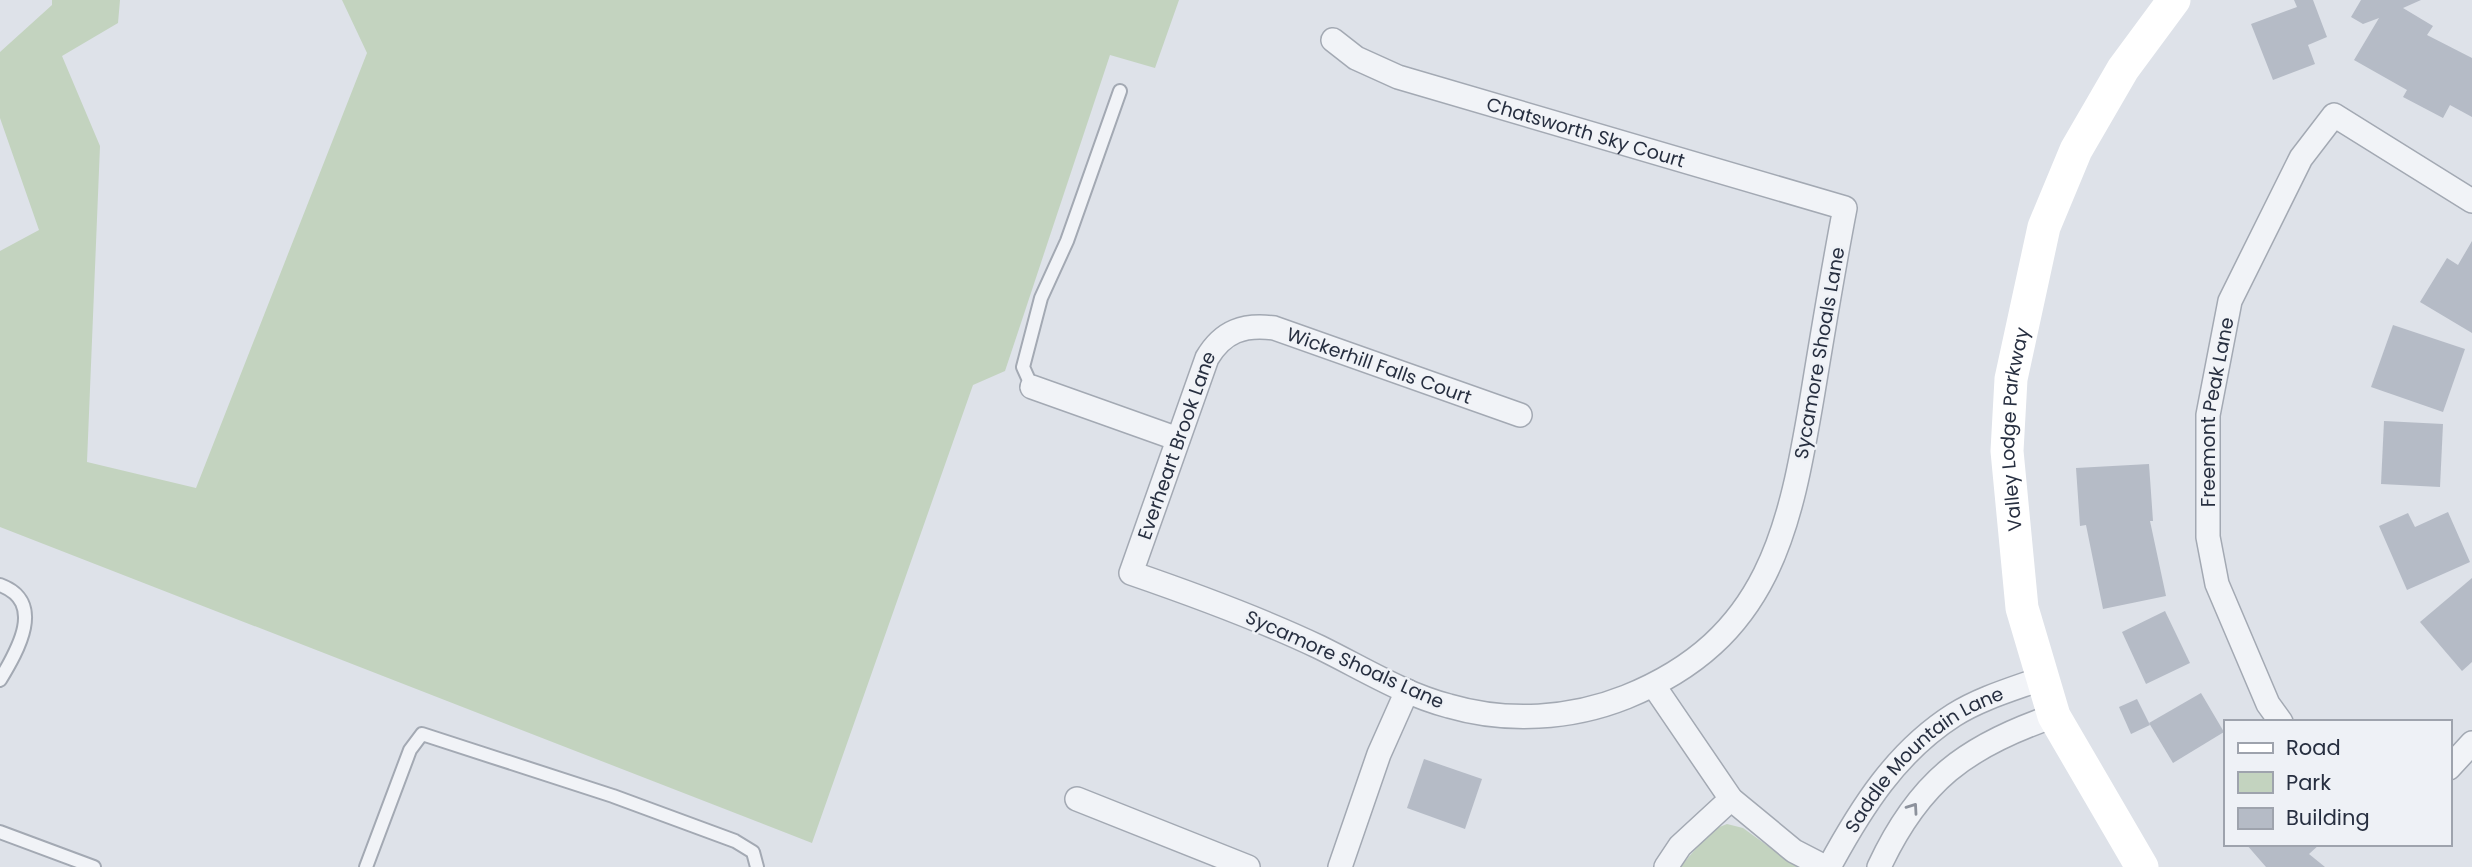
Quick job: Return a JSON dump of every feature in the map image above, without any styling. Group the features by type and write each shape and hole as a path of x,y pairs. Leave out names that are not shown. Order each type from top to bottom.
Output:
{"street":[{"name":"Valley Lodge Parkway","path":"2142,867 2054,716 2022,608 2007,451 2011,379 2044,227 2076,150 2123,69 2174,0"},
{"name":"Chatsworth Sky Court","path":"1333,40 1356,58 1398,77 1845,208"},
{"name":"Freemont Peak Lane","path":"2280,720 2268,704 2217,584 2208,537 2208,415 2230,301 2301,158 2334,115 2472,201"},
{"name":"Sycamore Shoals Lane","path":"1131,573 1266,623 1407,691 1450,707 1530,717 1597,708 1654,685 1711,645 1755,593 1773,561 1786,527 1800,468 1845,208"},
{"name":"Wickerhill Falls Court","path":"1238,329 1257,326 1274,328 1520,415"},
{"name":"Everheart Brook Lane","path":"1131,573 1207,358 1223,337 1238,329"},
{"path":"1032,387 1178,439"},
{"name":"Saddle Mountain Lane","path":"1827,867 1874,792 1924,738 1954,715 1980,701 2043,678"},
{"path":"1654,685 1731,799 1794,851 1827,867"},
{"path":"1340,867 1379,754 1407,691"},
{"name":"Saddle Mountain Lane","path":"1879,867 1914,804 1939,777 1992,741 2054,716"},
{"path":"2451,766 2472,743"},
{"path":"1077,799 1248,867"},
{"path":"1666,867 1680,846 1731,799"}],"lane":[{"path":"1032,387 1023,367 1041,298 1067,242 1120,91"},
{"path":"0,584 19,594 25,606 24,629 0,680"},
{"path":"366,867 410,750 422,734 614,796 735,841 753,852 757,867"},
{"path":"0,832 94,867"}],"green space":[{"path":"52,0 120,0 118,23 62,56 100,146 87,462 196,488 367,53 342,0 1179,0 1155,68 1110,55 1005,371 973,385 812,843 0,527 0,251 39,230 0,118 0,52 52,5"},
{"path":"1727,824 1743,828 1797,867 1680,867 1712,830"}],"building":[{"path":"2294,0 2313,0 2327,37 2308,45 2315,64 2273,80 2251,24 2297,7"},
{"path":"2361,0 2421,0 2403,8 2433,26 2427,35 2472,58 2472,117 2450,105 2443,118 2403,97 2407,90 2354,60 2379,18 2363,24 2351,17"},
{"path":"2472,241 2472,333 2420,302 2447,258 2458,265"},
{"path":"2393,325 2465,349 2443,412 2371,387"},
{"path":"2384,421 2443,424 2440,487 2381,484"},
{"path":"2149,464 2153,521 2150,521 2166,596 2103,609 2086,525 2080,526 2076,468"},
{"path":"2448,512 2470,562 2407,590 2379,526 2408,513 2415,527"},
{"path":"2472,578 2472,662 2462,671 2420,622"},
{"path":"2165,611 2190,663 2146,684 2122,632"},
{"path":"2201,693 2224,732 2173,763 2149,723"},
{"path":"2137,699 2150,725 2131,734 2119,707"},
{"path":"1424,759 1482,779 1465,829 1407,808"},
{"path":"2248,846 2318,846 2309,854 2325,867 2266,867"}]}
